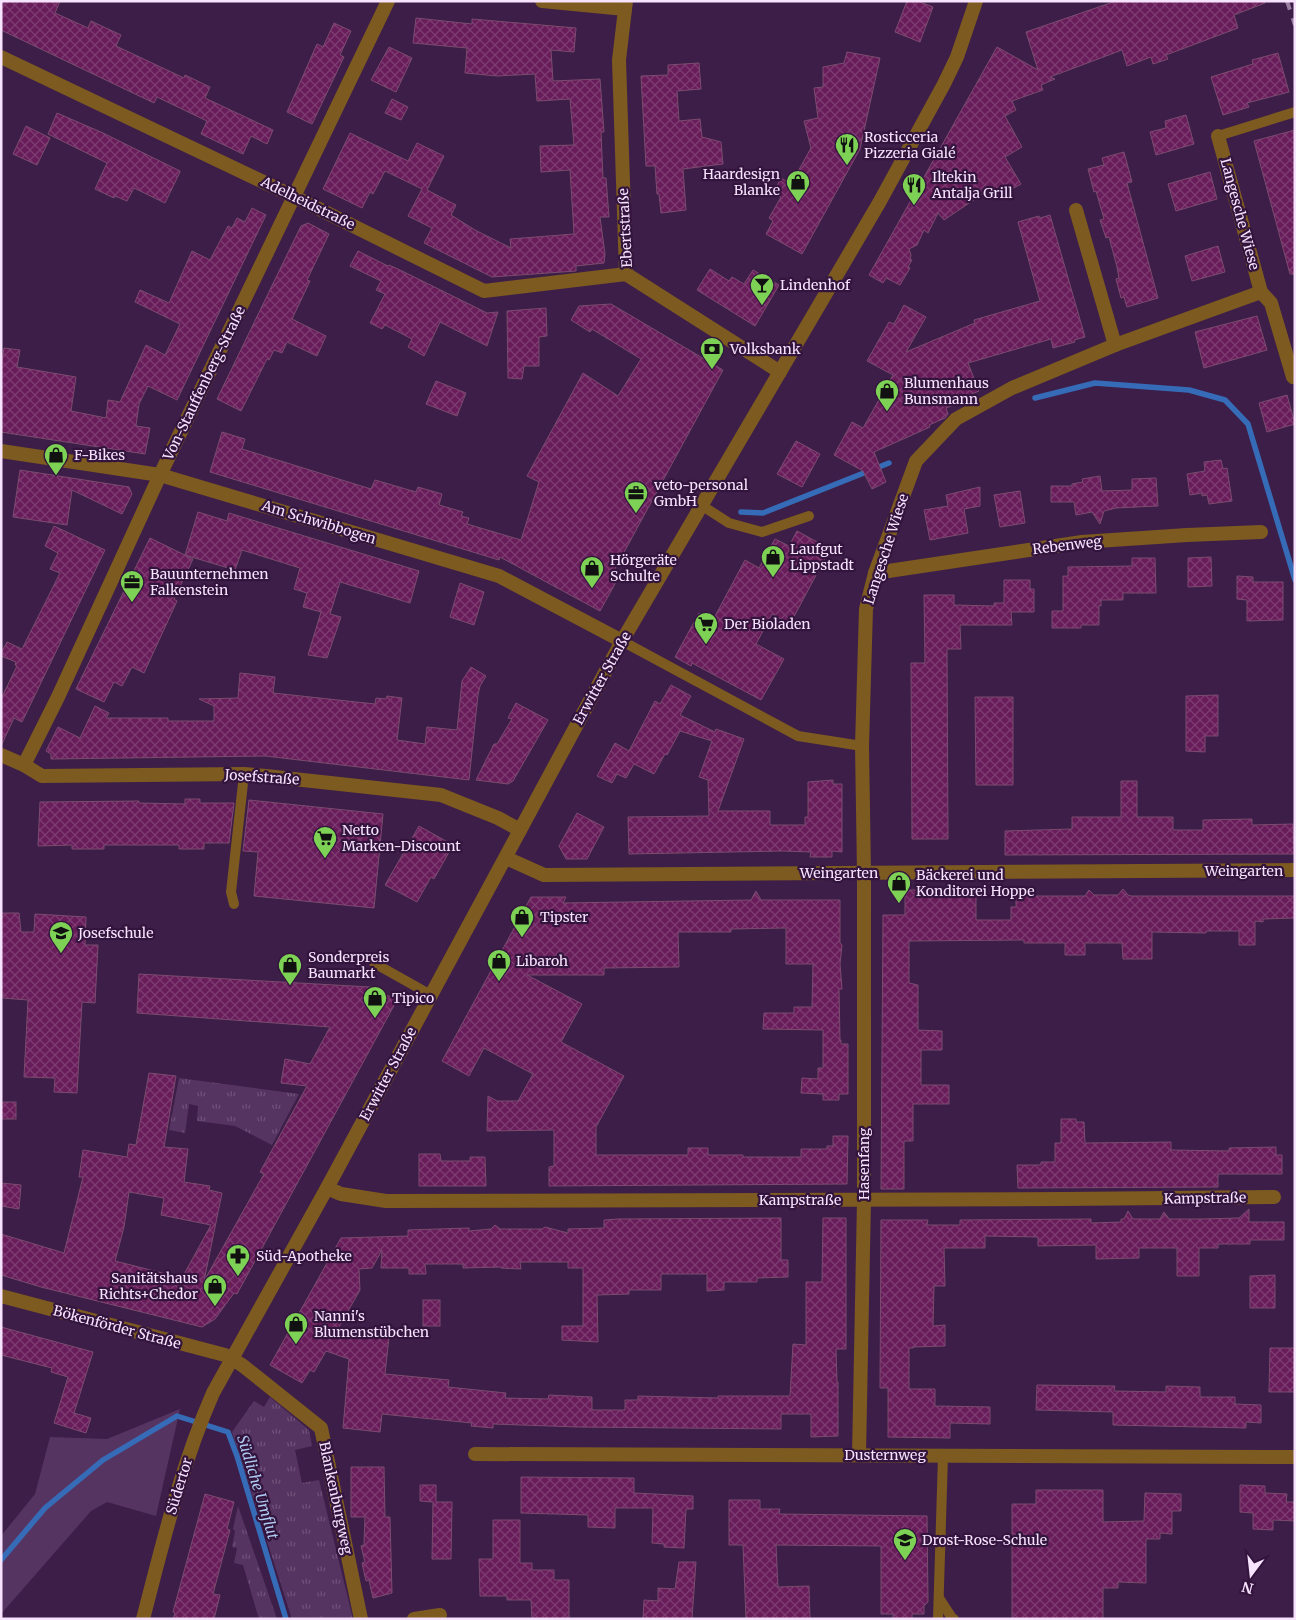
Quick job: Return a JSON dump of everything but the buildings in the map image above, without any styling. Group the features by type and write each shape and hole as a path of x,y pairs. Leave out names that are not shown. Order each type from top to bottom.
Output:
{"street":[{"name":"Von-Stauffenberg-Straße","path":"24,765 58,697 160,475 388,1"},
{"path":"542,1 625,5"},
{"name":"Erwitter Straße","path":"232,1359 327,1188 622,642 879,203 957,57 976,1"},
{"name":"Ebertstraße","path":"625,5 619,60 626,274 780,372"},
{"name":"Adelheidstraße","path":"1,57 293,196 484,291 626,274"},
{"name":"Langesche Wiese","path":"1218,136 1262,292 1271,303 1293,377"},
{"path":"1076,210 1115,345"},
{"name":"Langesche Wiese","path":"864,873 862,746 866,608 876,573 916,461 956,419 1012,388 1115,345 1262,292"},
{"name":"Am Schwibbogen","path":"1,451 160,475 499,576 622,642"},
{"name":"Rebenweg","path":"876,573 1082,542 1261,532"},
{"name":"Josefstraße","path":"1,755 24,765 42,776 244,774 441,795 498,818 520,830"},
{"name":"Weingarten","path":"506,858 544,875 1295,870"},
{"name":"Hasenfang","path":"859,1455 864,1200 864,873"},
{"name":"Kampstraße","path":"327,1188 341,1194 386,1201 1274,1197"},
{"name":"Bökenförder Straße","path":"1,1296 225,1355 232,1359"},
{"name":"Südertor","path":"143,1619 174,1500 198,1427 232,1359"},
{"name":"Blankenburgweg","path":"232,1359 321,1428 361,1619"},
{"name":"Dusternweg","path":"475,1454 1295,1457"},
{"path":"414,1619 440,1615"}],"lane":[{"path":"1218,136 1295,112"},
{"path":"702,505 729,523 762,532 809,516"},
{"path":"622,642 798,736 862,746"},
{"path":"234,904 231,892 244,774"},
{"path":"374,963 431,996"},
{"path":"938,1619 943,1456"},
{"path":"939,1597 954,1619"}],"green space":[{"path":"179,1078 299,1094 272,1145 235,1126 197,1121 198,1106 189,1104 185,1133 169,1130"},
{"path":"270,1397 309,1430 312,1446 295,1450 302,1483 319,1480 353,1619 292,1619 232,1432 254,1401 264,1407"},
{"path":"180,1409 156,1516 107,1502 91,1511 1,1614 1,1536 35,1494 50,1437 107,1439"},
{"path":"238,1506 277,1619 259,1619 243,1565 234,1563 237,1548 232,1547 235,1531 233,1529"}],"waterway":[{"path":"1035,398 1095,383 1189,390 1225,400 1248,424 1295,580"},
{"path":"741,512 763,513 889,463"},
{"name":"Südliche Umflut","path":"1,1560 45,1508 103,1460 177,1416 228,1432 286,1619"}],"railway":[{"path":"1287,1 1295,25"}],"place":[{"name":"Rosticceria Pizzeria Gialé","path":"847,166"},
{"name":"Haardesign Blanke","path":"798,203"},
{"name":"Iltekin Antalja Grill","path":"914,206"},
{"name":"Lindenhof","path":"762,306"},
{"name":"Volksbank","path":"712,370"},
{"name":"Blumenhaus Bunsmann","path":"887,412"},
{"name":"F-Bikes","path":"56,476"},
{"name":"veto-personal GmbH","path":"636,514"},
{"name":"Laufgut Lippstadt","path":"773,578"},
{"name":"Hörgeräte Schulte","path":"592,589"},
{"name":"Bauunternehmen Falkenstein","path":"132,603"},
{"name":"Der Bioladen","path":"706,645"},
{"name":"Netto Marken-Discount","path":"325,859"},
{"name":"Bäckerei und Konditorei Hoppe","path":"899,904"},
{"name":"Tipster","path":"522,938"},
{"name":"Josefschule","path":"61,954"},
{"name":"Libaroh","path":"499,982"},
{"name":"Sonderpreis Baumarkt","path":"290,986"},
{"name":"Tipico","path":"375,1019"},
{"name":"Süd-Apotheke","path":"238,1277"},
{"name":"Sanitätshaus Richts+Chedor","path":"215,1307"},
{"name":"Nanni's Blumenstübchen","path":"296,1345"},
{"name":"Drost-Rose-Schule","path":"905,1561"}]}
